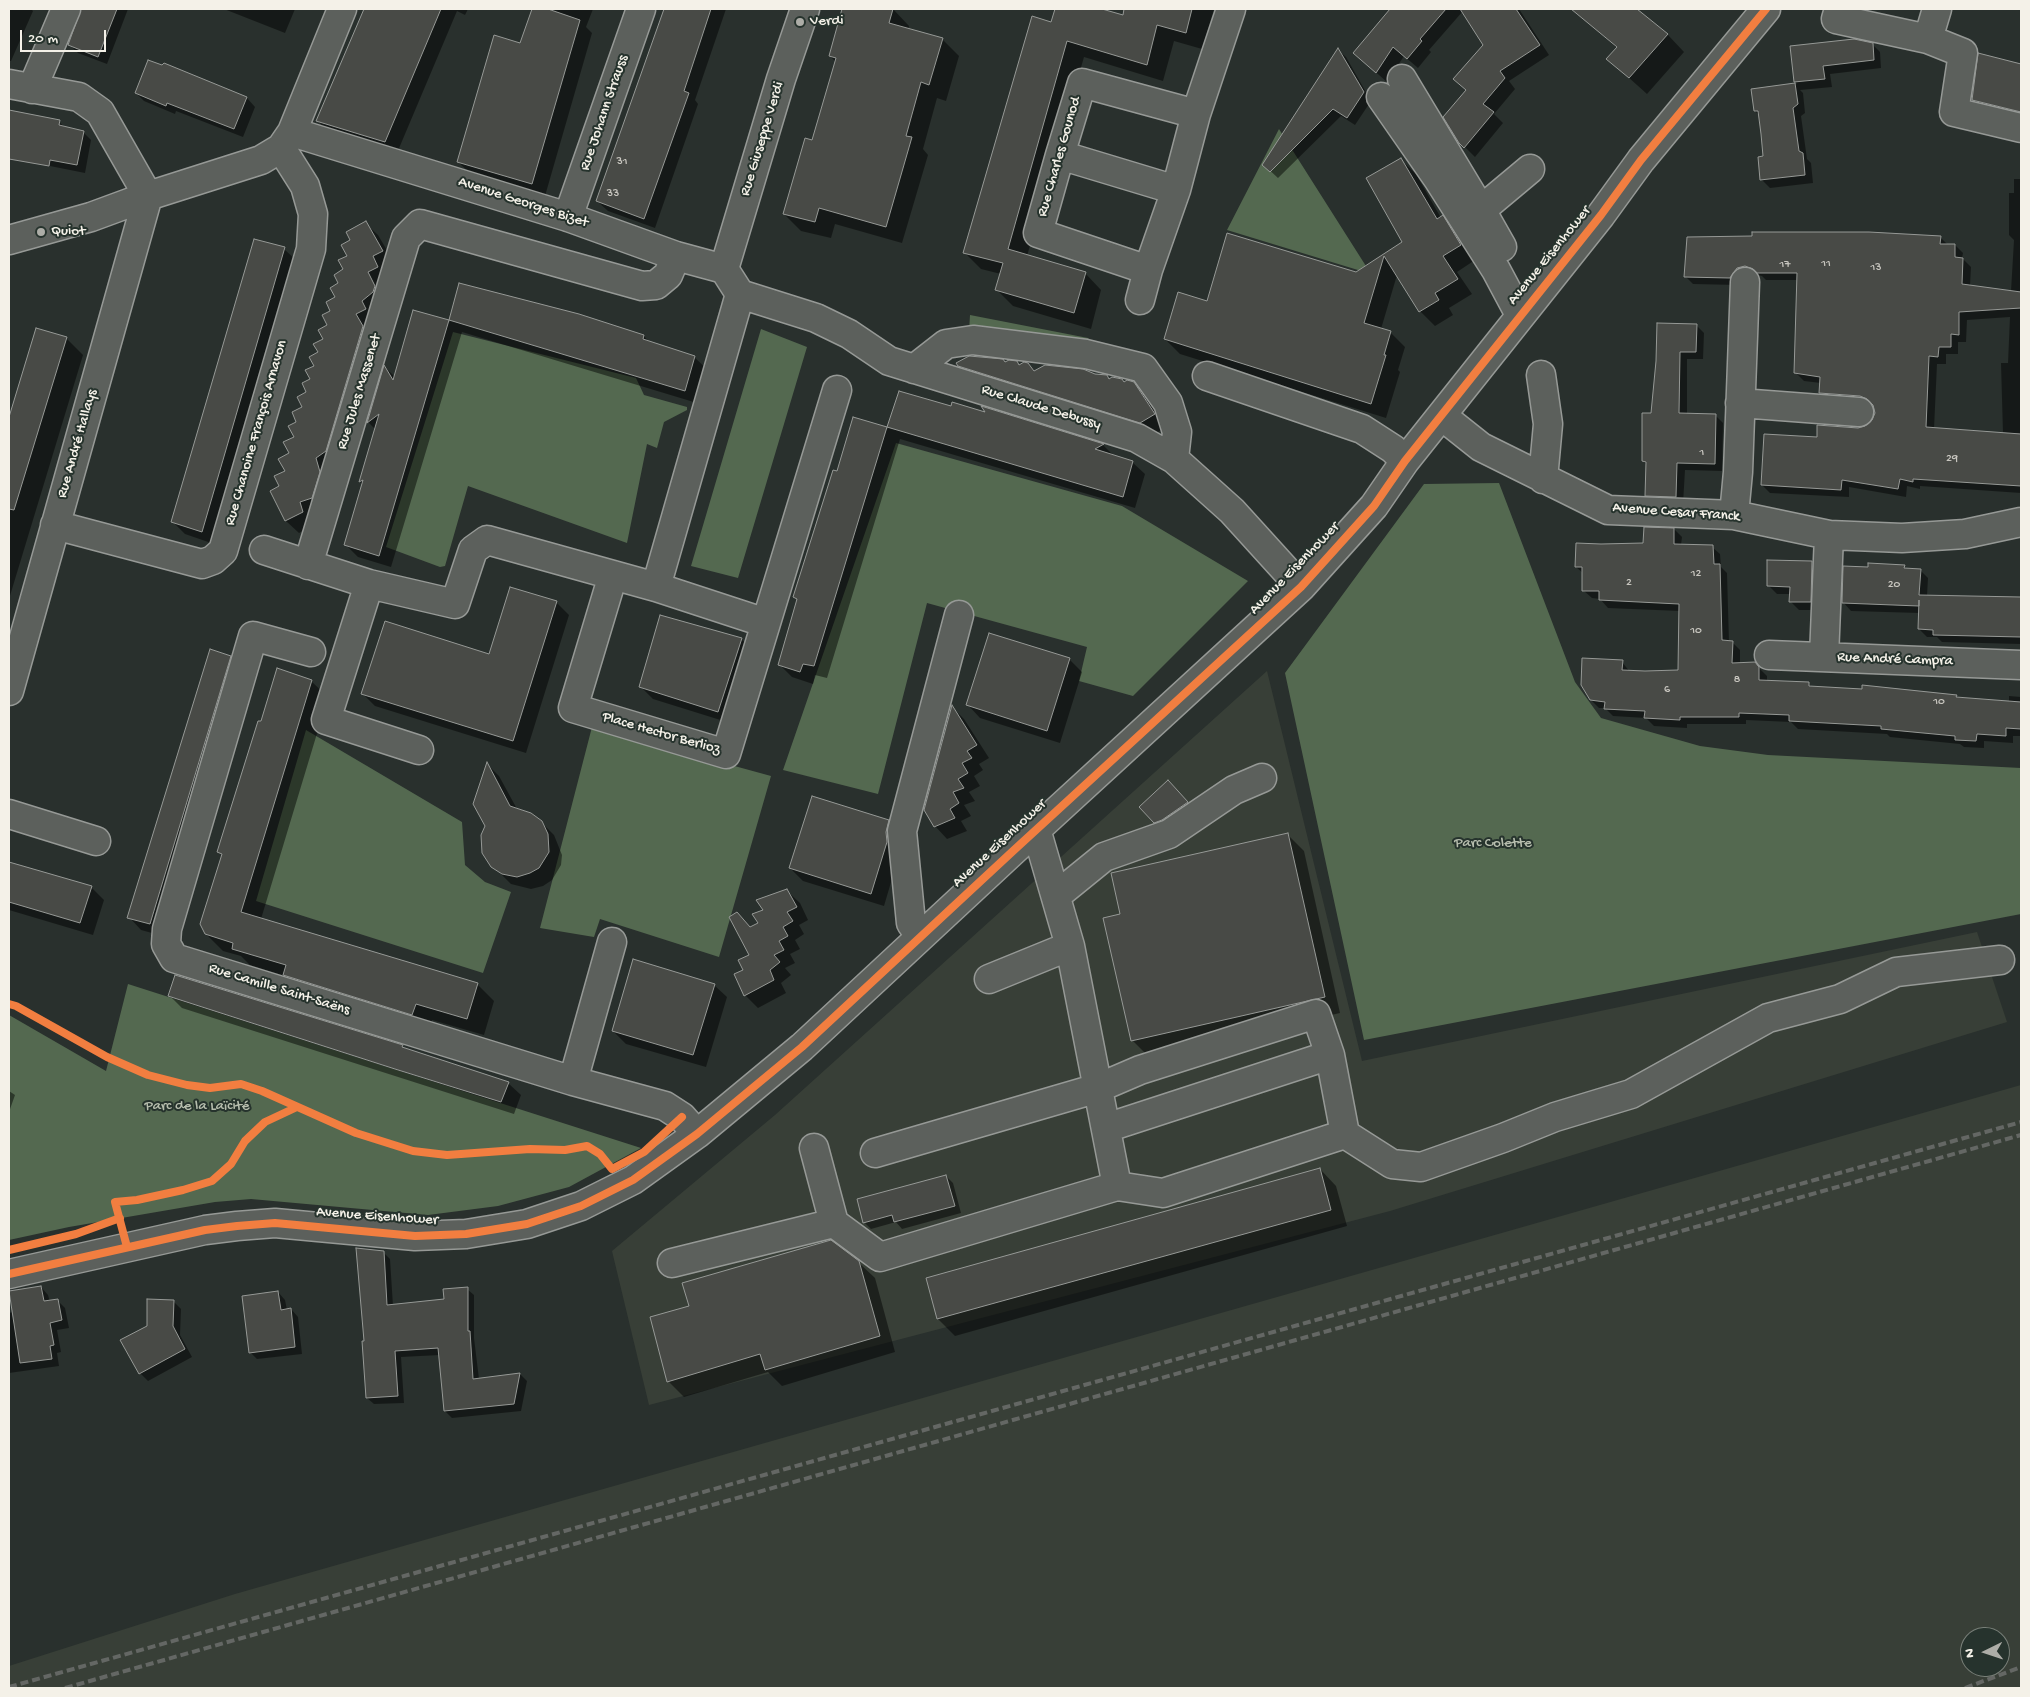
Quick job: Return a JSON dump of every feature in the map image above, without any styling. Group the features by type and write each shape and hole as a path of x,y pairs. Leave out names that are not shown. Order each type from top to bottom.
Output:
{"street":[{"path":"66,9 21,87 78,97 100,112 148,196"},
{"path":"9,240 91,217 148,196 261,160 286,140 342,9"},
{"name":"Rue Johann Strauss","path":"568,217 641,9"},
{"name":"Rue Giuseppe Verdi","path":"724,269 778,89 805,9"},
{"path":"1140,300 1148,270 1176,190 1196,114 1231,9"},
{"path":"1839,9 1836,19 1928,39 1963,53 1954,112 2021,128"},
{"path":"1928,39 1936,9"},
{"name":"Avenue Eisenhower","path":"9,1274 205,1230 237,1226 275,1223 415,1236 466,1234 527,1224 581,1206 633,1180 698,1134 802,1047 1301,586 1374,506 1405,461 1641,160 1762,10"},
{"path":"1402,80 1481,210 1523,284 1527,307"},
{"name":"Rue Charles Gounod","path":"1148,270 1038,233 1082,83 1196,114"},
{"path":"1381,98 1438,179 1496,270 1527,307"},
{"name":"Avenue Georges Bizet","path":"286,140 568,217 676,256 724,269"},
{"name":"Rue Chanoine François Arnavon","path":"55,525 202,564 213,560 223,551 311,250 312,214 305,186 286,140"},
{"path":"1060,155 1176,190"},
{"path":"1481,210 1530,169"},
{"name":"Rue André Hallays","path":"9,692 148,196"},
{"name":"Rue Jules Massenet","path":"308,565 406,238 420,224 642,286 656,286 668,275 676,256"},
{"path":"656,587 740,294 724,269"},
{"path":"1734,516 1738,472 1745,282"},
{"name":"Rue Claude Debussy","path":"740,294 816,318 849,334 889,361 1137,438 1174,459 1232,511 1301,586"},
{"path":"914,369 946,344 973,340 1086,354 1143,368 1168,403 1177,432 1174,459"},
{"path":"1541,375 1548,424 1544,479"},
{"path":"1207,376 1362,429 1393,449 1405,461"},
{"path":"264,550 368,584 455,604 473,550 488,540 656,587 766,622 837,390"},
{"path":"1740,403 1859,412"},
{"name":"Avenue Cesar Franck","path":"1442,416 1480,447 1608,510 1734,516 1829,535 1902,538 1965,534 2021,522"},
{"path":"1824,657 1829,535"},
{"name":"Place Hector Berlioz","path":"613,575 573,708 726,754 766,622"},
{"path":"368,584 326,720 419,750"},
{"path":"920,936 911,922 902,830 959,615"},
{"name":"Rue Camille Saint-Saëns","path":"311,652 252,636 167,929 166,944 174,958 573,1081 665,1106 682,1117 698,1134"},
{"name":"Rue André Campra","path":"1769,655 2021,665"},
{"path":"1056,896 1104,857 1169,834 1234,790 1262,778"},
{"path":"9,814 96,840"},
{"path":"1036,829 1070,946 1117,1186"},
{"path":"573,1081 612,942"},
{"path":"990,979 1070,946"},
{"path":"875,1153 1098,1088 1140,1070 1316,1014 1330,1056 1345,1134 1392,1164 1421,1167 1502,1138 1555,1116 1632,1094 1768,1018 1840,999 1896,972 2000,960"},
{"path":"1106,1128 1330,1056"},
{"path":"814,1148 834,1223 880,1257 1117,1186 1163,1193 1236,1171 1345,1134"},
{"path":"672,1263 834,1223"}],"shaded area":[{"path":"1267,671 1362,1061 1977,932 2007,1022 1390,1211 649,1405 612,1251 775,1115"},
{"path":"2021,1085 2021,1688 9,1688 9,1666 235,1594"}],"green space":[{"path":"1279,129 1371,274 1227,230"},
{"path":"970,315 1088,338 1093,345 969,332"},
{"path":"761,329 807,347 738,578 691,566"},
{"path":"453,332 636,378 644,395 687,407 687,410 664,422 657,448 647,444 627,543 468,486 445,566 440,567 386,547"},
{"path":"896,443 1122,506 1248,581 1133,696 1079,681 1087,647 927,603 878,794 783,770"},
{"name":"Parc Colette","path":"1499,483 1575,682 1601,718 1700,746 1768,755 2021,768 2021,914 1364,1040 1285,673 1424,484"},
{"path":"592,727 771,776 719,957 600,919 594,937 540,928"},
{"path":"306,730 462,822 465,865 485,882 511,892 483,973 256,901"},
{"name":"Parc de la Laïcité","path":"128,984 641,1148 569,1187 498,1206 428,1215 251,1199 215,1202 69,1227 9,1240 9,1015 106,1071"}],"building":[{"path":"81,9 117,9 98,57 68,45"},
{"path":"364,9 441,9 385,142 316,121"},
{"path":"532,9 548,9 580,20 532,184 457,162 494,35 520,43"},
{"path":"664,9 711,9 684,91 689,93 644,219 596,201"},
{"path":"842,9 893,9 889,23 943,38 929,85 921,82 906,136 912,137 886,227 819,208 815,222 783,214 805,138 812,140 836,58 829,56"},
{"path":"1055,9 1102,9 1123,15 1124,9 1192,9 1186,33 1157,25 1147,65 1067,41 1008,249 1086,272 1074,313 995,290 1003,263 963,253 1032,16 1051,22"},
{"path":"1390,9 1446,9 1420,39 1422,41 1407,59 1393,47 1376,73 1353,53"},
{"path":"1460,9 1516,9 1540,45 1500,71 1505,78 1483,104 1494,112 1464,148 1443,117 1466,90 1453,79 1483,45"},
{"path":"1571,9 1637,9 1668,34 1629,78 1606,59 1617,47"},
{"path":"1854,39 1873,43 1874,60 1823,66 1825,79 1794,82 1790,46"},
{"path":"1338,48 1364,92 1347,118 1333,109 1270,172 1262,165"},
{"path":"1978,53 2021,64 2021,112 1972,100"},
{"path":"148,60 162,65 164,63 247,97 234,129 167,103 166,106 135,93"},
{"path":"1795,83 1798,104 1793,108 1799,151 1803,153 1805,175 1760,180 1758,157 1763,156 1761,134 1758,111 1754,111 1751,89"},
{"path":"9,110 60,120 59,125 84,131 77,165 50,160 49,166 9,159"},
{"path":"1401,158 1437,219 1443,215 1461,245 1443,256 1458,279 1435,293 1439,300 1419,312 1384,256 1364,323 1391,331 1384,355 1386,355 1371,404 1164,339 1178,292 1207,301 1227,233 1356,272 1402,242 1366,178"},
{"path":"366,221 383,251 373,256 378,267 368,272 375,286 373,292 362,301 366,309 356,314 363,326 326,451 316,458 320,472 312,498 300,502 303,512 285,521 270,491 279,486 274,476 285,471 278,459 289,453 283,442 294,437 288,426 296,422 292,412 302,407 297,397 306,392 302,383 310,379 305,370 314,366 309,357 318,352 313,344 323,339 318,330 327,325 322,315 330,311 326,302 335,297 330,288 338,283 334,275 343,269 338,260 347,256 341,245 350,240 346,232"},
{"path":"1752,232 1869,232 1941,236 1940,244 1955,244 1955,257 1963,258 1962,284 2021,292 2021,308 1959,312 1959,335 1951,334 1951,347 1939,347 1938,357 1929,356 1926,427 2021,434 2021,486 1913,479 1913,482 1900,479 1898,489 1842,480 1841,490 1761,485 1764,434 1817,437 1817,425 1858,428 1865,426 1872,420 1875,413 1873,405 1867,399 1860,396 1819,393 1820,377 1794,373 1797,273 1757,273 1745,266 1737,268 1730,278 1684,277 1687,237 1752,236"},
{"path":"254,239 285,247 202,532 171,522"},
{"path":"459,283 579,314 644,335 643,339 695,356 685,391 449,320"},
{"path":"413,310 449,320 379,556 344,545 363,480 359,482 379,414 367,423 384,365 393,380"},
{"path":"1657,323 1697,324 1696,352 1680,352 1679,413 1716,414 1715,464 1677,463 1676,497 1645,496 1646,462 1642,461 1642,413 1651,413 1656,361"},
{"path":"36,328 67,337 14,510 9,509 9,417"},
{"path":"969,356 1003,359 1005,362 1009,360 1017,361 1019,365 1024,362 1028,363 1034,371 1045,365 1083,369 1095,374 1107,375 1109,379 1112,377 1122,379 1124,382 1127,380 1134,382 1155,414 1140,423 958,366 956,363"},
{"path":"899,391 951,406 952,402 985,412 981,406 1104,444 1095,449 1133,461 1123,497 887,427"},
{"path":"853,417 887,427 814,666 803,664 800,672 778,665 797,599 793,597 833,470 837,471"},
{"path":"1644,527 1674,528 1674,544 1713,545 1714,564 1720,564 1722,640 1733,641 1732,663 1755,662 1759,667 1759,680 1809,682 1809,686 1862,689 1862,685 1957,695 1956,697 2021,702 2021,729 2006,728 2006,736 1977,734 1976,741 1955,740 1955,736 1881,729 1881,726 1789,721 1789,715 1739,713 1739,717 1680,717 1680,720 1644,718 1645,711 1604,709 1605,702 1590,700 1581,685 1582,658 1623,660 1622,670 1678,670 1679,604 1599,600 1599,591 1582,591 1582,567 1575,567 1576,543 1643,543"},
{"path":"1767,560 1812,561 1811,602 1789,602 1790,587 1767,586"},
{"path":"1868,563 1905,565 1904,568 1921,569 1919,595 2021,597 2021,637 1933,635 1933,630 1918,629 1919,606 1842,603 1843,566 1868,567"},
{"path":"510,587 557,601 513,741 361,694 385,621 489,654"},
{"path":"660,615 742,638 718,712 639,687"},
{"path":"989,633 1070,658 1047,731 966,705"},
{"path":"210,649 231,656 150,924 127,918"},
{"path":"277,668 312,680 241,912 478,983 467,1019 416,1004 412,1015 283,975 286,965 232,949 233,943 205,934 200,924 222,854 217,852 258,721 261,721"},
{"path":"952,705 977,745 967,751 972,758 962,763 968,773 958,779 964,788 953,792 959,803 950,809 955,818 934,827 924,810"},
{"path":"487,762 510,806 531,813 542,821 548,834 549,852 539,868 530,873 517,877 502,874 491,867 482,853 481,835 485,826 473,804"},
{"path":"1168,780 1188,802 1162,820 1154,823 1139,807"},
{"path":"812,796 889,820 886,832 887,842 871,894 789,868"},
{"path":"1288,833 1325,997 1131,1041 1103,918 1120,914 1111,873"},
{"path":"9,862 92,886 80,923 9,902"},
{"path":"787,889 797,907 787,912 793,921 783,927 788,936 779,941 784,950 774,955 780,962 770,970 774,980 744,996 734,974 743,970 738,960 749,955 729,917 737,912 750,927 758,923 752,914 763,910 756,900"},
{"path":"633,959 715,984 693,1055 612,1031"},
{"path":"175,975 403,1045 402,1047 509,1082 501,1102 395,1069 168,996"},
{"path":"1320,1168 1331,1210 937,1319 926,1278"},
{"path":"946,1175 955,1206 894,1222 892,1215 863,1223 857,1199"},
{"path":"831,1240 859,1261 880,1336 765,1370 760,1354 667,1382 650,1317 689,1306 682,1283"},
{"path":"356,1248 384,1251 387,1305 444,1299 443,1289 468,1287 468,1331 470,1331 473,1379 520,1373 514,1404 444,1411 438,1348 395,1351 398,1396 366,1398 362,1341 364,1341"},
{"path":"41,1286 44,1301 58,1299 62,1320 50,1323 54,1345 50,1346 52,1359 20,1363 9,1291"},
{"path":"278,1291 281,1310 291,1308 295,1347 249,1353 242,1296"},
{"path":"147,1299 174,1300 173,1326 185,1349 139,1374 120,1340 147,1326"}],"railway":[{"path":"9,1687 2021,1122"},
{"path":"65,1688 2021,1135"},
{"path":"1965,1688 2021,1667"}],"cycle path":[{"path":"9,1274 205,1230 237,1226 275,1223 415,1236 466,1234 527,1224 581,1206 633,1180 697,1134 802,1047 1301,587 1374,506 1405,461 1601,215 1641,160 1766,9"},
{"path":"9,1004 16,1006 107,1057 148,1075 187,1085 210,1088 241,1084 262,1091 356,1133 413,1151 447,1155 530,1149 565,1150 587,1146 600,1154 612,1169 644,1152 682,1117"},
{"path":"127,1247 115,1202 137,1200 183,1190 212,1181 231,1164 245,1141 265,1122 297,1107"},
{"path":"9,1250 76,1234 120,1218"}],"place":[{"name":"Verdi","path":"800,22"},
{"name":"Quiot","path":"41,232"}]}
